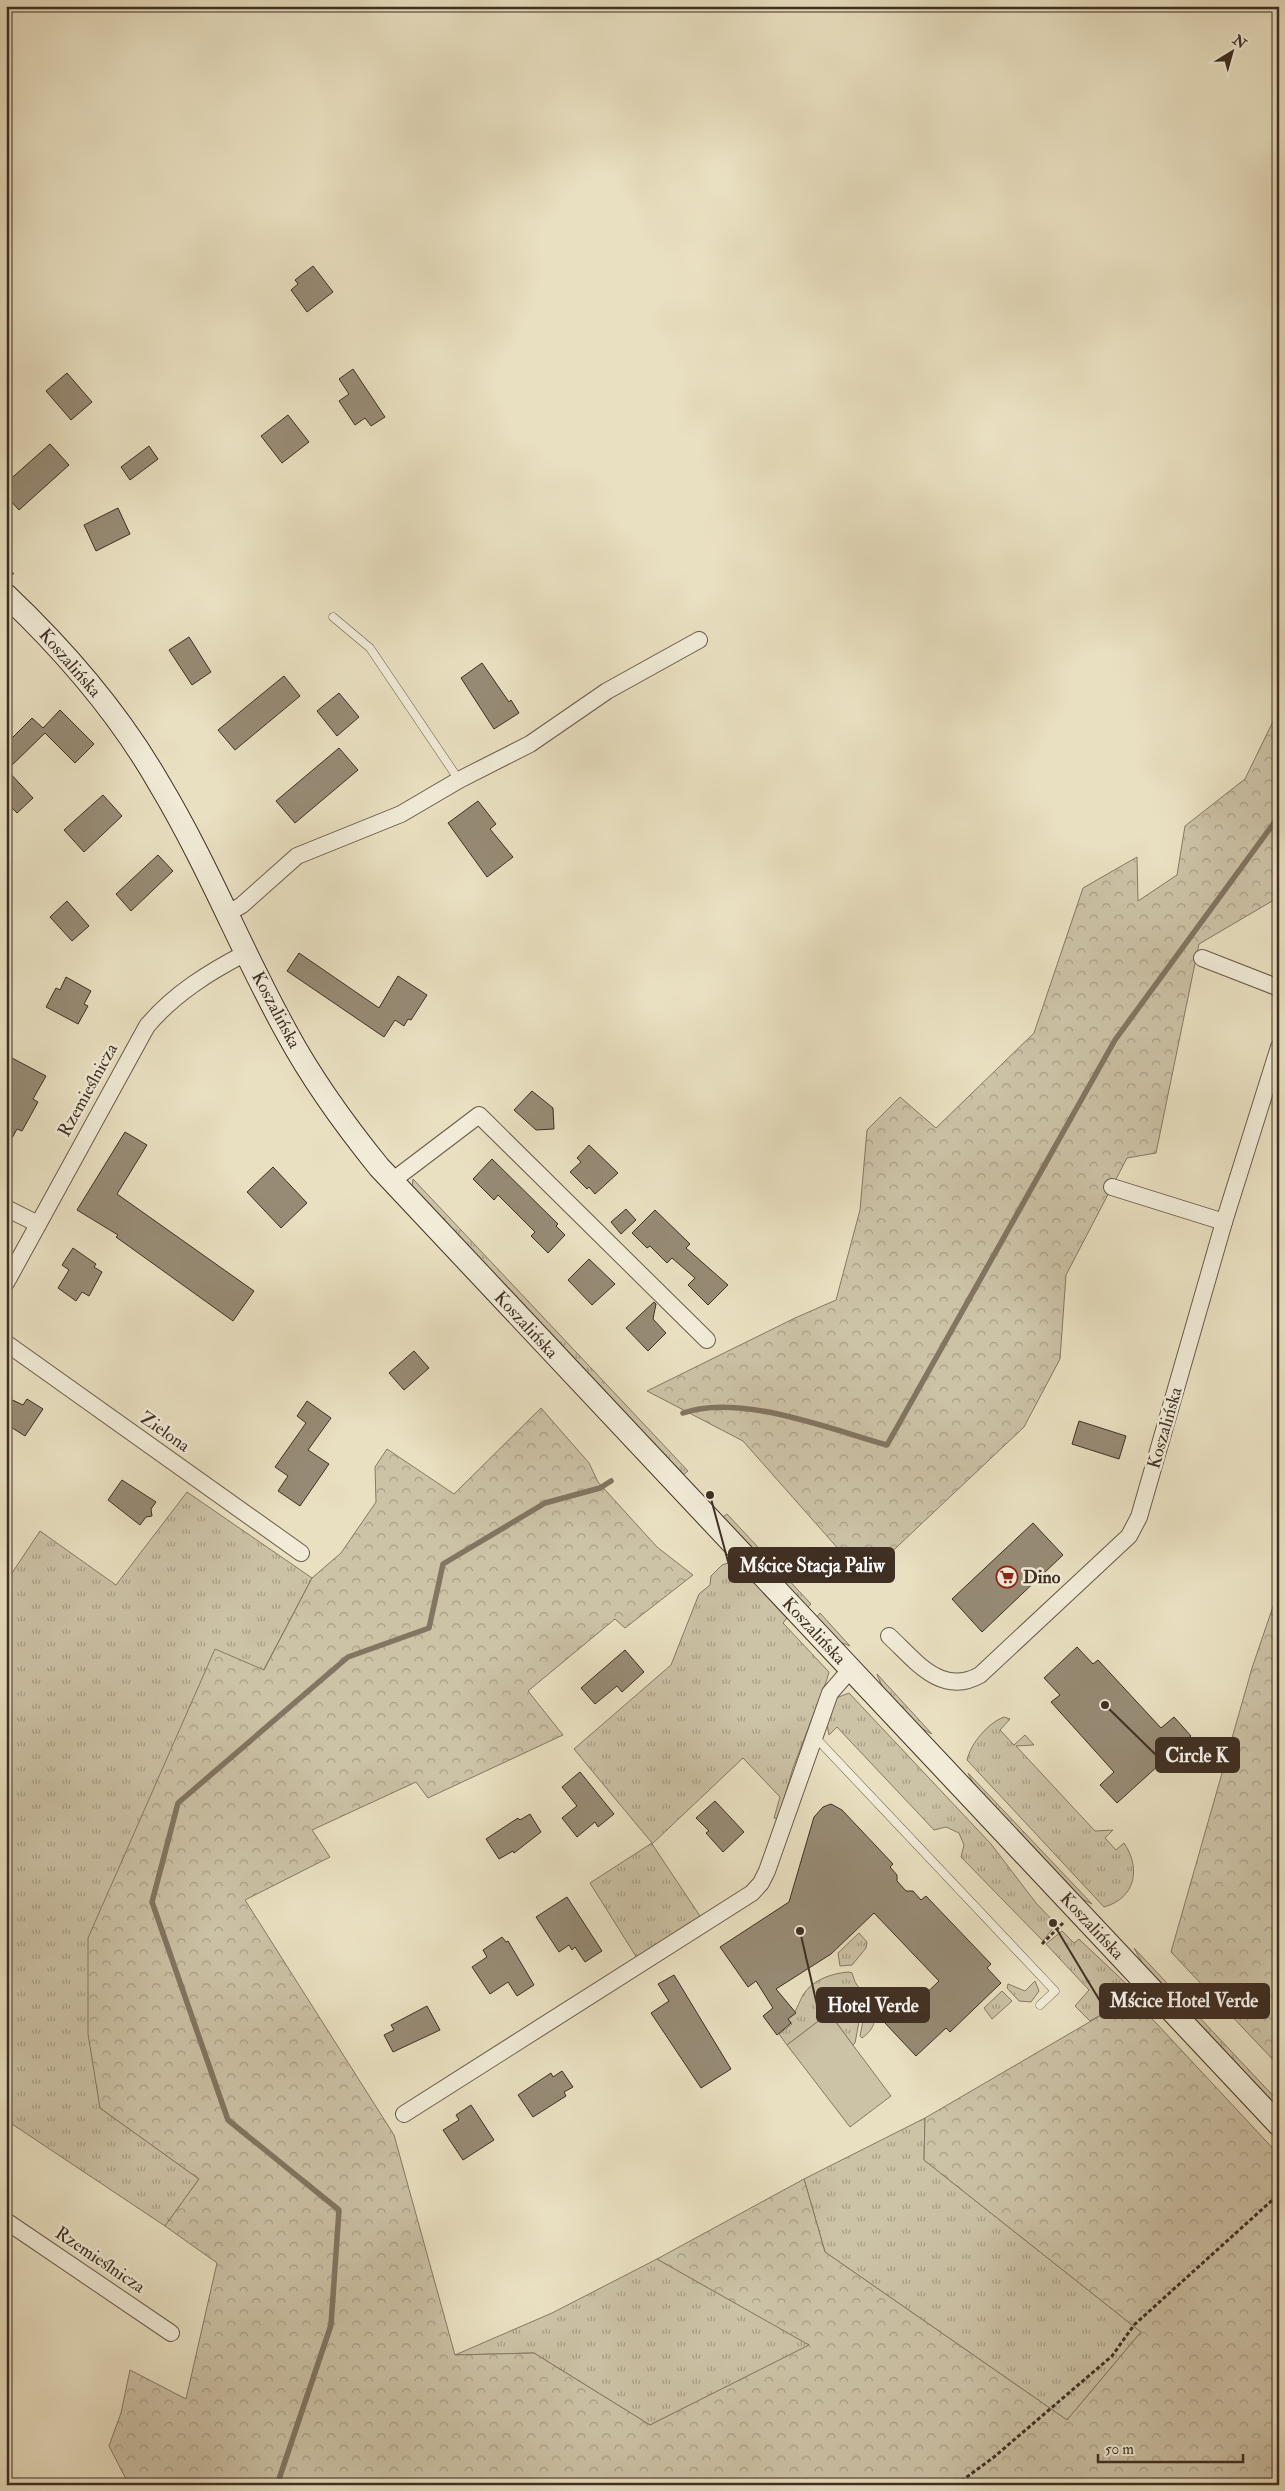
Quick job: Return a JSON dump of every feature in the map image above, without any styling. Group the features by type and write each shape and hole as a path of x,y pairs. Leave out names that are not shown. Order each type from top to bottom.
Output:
{"main road":[{"name":"Koszalińska","path":"12,588 131,738 178,818 287,1033 345,1124 392,1180 1272,2118"}],"street":[{"path":"227,914 242,905 297,856 401,814 459,780 530,744 607,691 699,640"},
{"name":"Rzemieślnicza","path":"6,1283 147,1026 176,996 216,968 246,953"},
{"path":"1202,958 1279,988"},
{"name":"Koszalińska","path":"889,1636 930,1674 942,1680 969,1681 980,1675 1129,1536 1139,1517 1224,1222 1279,1047"},
{"path":"392,1180 480,1115 707,1340"},
{"path":"1112,1187 1224,1222"},
{"path":"6,1208 38,1224"},
{"name":"Zielona","path":"6,1343 301,1553"},
{"path":"404,2114 752,1893 761,1883 767,1871 830,1692 850,1670"},
{"name":"Rzemieślnicza","path":"6,2221 171,2333"}],"lane":[{"path":"333,618 370,648 459,780"},
{"path":"814,1736 1055,1991 1040,2005"}],"path":[{"path":"6,567 12,588"},
{"path":"1042,1944 1064,1923"},
{"path":"956,2485 994,2457 1112,2356 1134,2325 1279,2194"}],"green space":[{"path":"1279,709 1279,897 1199,944 1156,1153 1127,1158 1066,1275 1060,1359 1024,1427 864,1578 743,1441 647,1391 795,1318 836,1300 860,1210 867,1130 900,1097 936,1128 1034,1033 1083,888 1137,857 1138,901 1177,875 1185,826 1245,779"},
{"path":"413,1179 688,1471 683,1475 412,1187"},
{"path":"541,1408 589,1463 598,1482 657,1547 693,1575 625,1628 615,1619 528,1691 563,1735 428,1798 416,1782 312,1830 330,1857 245,1900 394,2135 455,2355 534,2353 650,2425 809,2345 657,2259 804,2179 825,2252 1067,2420 1141,2332 924,2160 925,2118 1122,2003 1130,1995 1279,2155 1279,2485 129,2485 109,2446 121,2413 130,2370 186,2399 217,2263 165,2226 199,2179 100,2108 88,2034 88,1938 215,1649 264,1670 312,1578 341,1553 376,1502 375,1467 387,1449 454,1494"},
{"path":"187,1492 312,1578 263,1671 215,1650 100,2108 199,2179 165,2226 6,2120 6,1582 40,1531 116,1585"},
{"path":"727,1514 811,1604 807,1608 723,1517"},
{"path":"728,1563 739,1566 787,1618 783,1623 829,1672 793,1768 778,1819 774,1818 780,1797 743,1758 652,1844 700,1916 637,1958 590,1883 652,1843 574,1749 671,1665 699,1594 710,1585 711,1576 722,1565"},
{"path":"1279,1589 1279,2066 1171,1952 1252,1668"},
{"path":"820,1613 850,1646 837,1641 816,1618"},
{"path":"877,1674 932,1734 907,1717 899,1709 886,1692"},
{"path":"849,1693 991,1844 1036,1903 1056,1924 1043,1941 961,1857 964,1845 959,1833 946,1827 934,1830 837,1727 829,1735 827,1724 836,1698"},
{"path":"1004,1717 1010,1719 1000,1730 1014,1745 1025,1735 1034,1745 1016,1746 1095,1831 1113,1830 1105,1838 1116,1850 1124,1843 1133,1862 1134,1872 1129,1889 1115,1903 1104,1907 967,1760 972,1747 981,1734 992,1724"},
{"path":"968,1773 1092,1904 1080,1898 974,1785"},
{"path":"1062,1931 1074,1943 1079,1939 1134,1991 1122,2003 1090,2021 1075,2006 1089,1990 1046,1944"},
{"path":"859,1933 867,1942 866,1948 852,1965 840,1966 838,1953"},
{"path":"1134,1948 1279,2102 1279,2110 1145,1968"},
{"path":"852,1973 855,1982 864,1995 855,2043 853,2045 829,2013 787,2045 779,2034 792,2024 788,2019 807,1990 823,1978"},
{"path":"1035,1981 1039,1991 1031,2002 1019,2001 1007,1988 1008,1984 1025,1991"},
{"path":"1002,1991 1012,2001 992,2019 984,2008"},
{"path":"869,1998 874,2002 875,2018 870,2031 862,2038 860,2036"},
{"path":"829,2013 891,2096 850,2127 787,2045"},
{"path":"925,2118 924,2160 1141,2332 1067,2420 825,2252 804,2179"},
{"path":"657,2259 810,2345 650,2425 534,2353 455,2355 552,2313"}],"building":[{"path":"313,266 333,292 307,312 291,290 298,284 295,280"},
{"path":"353,369 385,417 371,426 365,418 355,425 339,401 349,394 339,379"},
{"path":"67,373 92,402 71,420 46,391"},
{"path":"288,415 309,442 282,463 261,436"},
{"path":"50,444 69,465 19,510 6,496 6,483"},
{"path":"149,446 158,459 130,480 121,467"},
{"path":"118,508 130,534 96,551 84,525"},
{"path":"189,637 211,672 192,685 169,650"},
{"path":"482,663 519,713 494,729 461,678"},
{"path":"284,676 300,696 235,750 218,730"},
{"path":"339,693 359,717 337,736 317,711"},
{"path":"60,710 94,744 75,763 45,733 7,770 33,798 17,813 6,802 6,744 32,718 43,728"},
{"path":"339,748 358,770 295,823 276,801"},
{"path":"103,795 122,816 84,852 64,830"},
{"path":"478,801 496,824 490,829 513,857 487,877 448,823"},
{"path":"158,855 173,871 131,911 116,894"},
{"path":"67,901 89,926 72,941 50,917"},
{"path":"299,953 379,1008 398,976 427,995 411,1020 408,1019 404,1026 395,1020 384,1037 287,971"},
{"path":"66,977 91,991 84,1004 88,1006 78,1024 46,1007 56,988 60,990"},
{"path":"12,1058 46,1076 33,1099 38,1102 22,1131 17,1129 6,1149 6,1069"},
{"path":"532,1091 553,1108 554,1129 536,1130 514,1110"},
{"path":"125,1132 147,1145 117,1194 254,1291 233,1321 116,1237 118,1235 77,1210"},
{"path":"589,1145 618,1173 595,1194 589,1187 587,1189 570,1172 581,1162 577,1158"},
{"path":"492,1159 558,1224 556,1226 565,1235 548,1253 531,1236 535,1232 498,1195 494,1200 473,1179"},
{"path":"273,1167 307,1203 281,1228 247,1192"},
{"path":"626,1209 636,1220 621,1234 611,1222"},
{"path":"655,1210 690,1244 686,1248 728,1285 708,1305 688,1285 695,1278 672,1258 667,1263 650,1246 647,1248 632,1233"},
{"path":"73,1248 96,1264 94,1267 102,1272 89,1296 82,1292 76,1301 58,1288 69,1270 62,1265"},
{"path":"589,1259 615,1284 592,1305 568,1280"},
{"path":"654,1302 656,1304 653,1319 666,1333 648,1351 626,1328"},
{"path":"414,1351 429,1368 404,1390 389,1373"},
{"path":"6,1397 23,1405 27,1399 43,1409 25,1436 6,1424"},
{"path":"307,1401 331,1418 308,1450 329,1464 300,1506 278,1491 288,1476 275,1467 306,1423 297,1416"},
{"path":"1079,1421 1126,1436 1119,1459 1072,1444"},
{"path":"122,1480 156,1502 151,1509 152,1516 146,1517 140,1525 108,1500"},
{"name":"Dino","path":"1033,1523 1063,1555 982,1632 952,1599"},
{"path":"1077,1647 1093,1664 1098,1660 1161,1728 1174,1717 1191,1736 1117,1803 1100,1785 1114,1772 1051,1702 1060,1695 1044,1678"},
{"path":"625,1650 644,1672 622,1692 617,1686 595,1704 581,1688"},
{"path":"580,1772 614,1814 598,1827 595,1822 577,1837 562,1818 577,1806 562,1787"},
{"path":"715,1801 744,1832 723,1852 706,1833 709,1831 696,1818"},
{"path":"831,1804 842,1810 893,1864 890,1867 897,1875 897,1881 906,1891 913,1891 921,1900 926,1896 991,1964 987,1968 1001,1983 950,2032 946,2028 916,2056 884,2022 910,1998 916,2003 939,1981 874,1913 831,1954 776,1989 796,2013 788,2019 791,2023 777,2035 763,2016 773,2008 756,1981 748,1987 720,1947 789,1902 814,1817 823,1807"},
{"path":"530,1814 541,1832 514,1853 513,1851 499,1859 486,1839 518,1818 520,1820"},
{"path":"567,1897 602,1951 585,1962 575,1947 572,1950 569,1945 559,1952 536,1917"},
{"path":"502,1937 506,1942 508,1941 534,1985 517,1996 508,1982 490,1994 472,1967 487,1957 483,1950"},
{"path":"674,1975 731,2069 701,2088 651,2013 669,2001 658,1984"},
{"path":"427,2006 440,2030 393,2052 384,2035 394,2030 391,2025"},
{"path":"562,2071 573,2087 564,2092 566,2096 533,2117 518,2095 551,2073 553,2077"},
{"path":"471,2105 494,2140 463,2160 443,2130 459,2120 456,2115"}],"waterway":[{"path":"683,1413 706,1408 730,1407 757,1410 812,1423 887,1445 1115,1040 1279,816"},
{"path":"277,2485 331,2325 339,2210 228,2120 152,1902 178,1803 348,1657 429,1628 443,1564 545,1503 600,1488 611,1481"}],"place":[{"name":"Mścice Stacja Paliw","path":"710,1495"},
{"name":"Dino","path":"1007,1577"},
{"name":"Circle K","path":"1105,1705"},
{"name":"Mścice Hotel Verde","path":"1053,1923"},
{"name":"Hotel Verde","path":"800,1931"}]}
